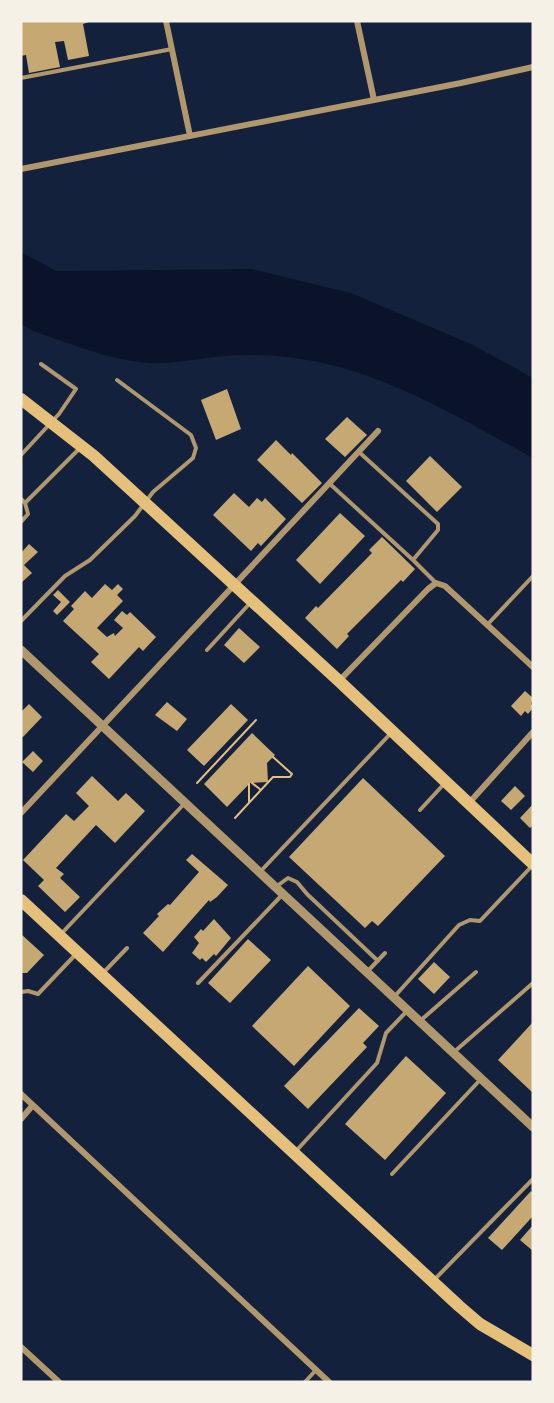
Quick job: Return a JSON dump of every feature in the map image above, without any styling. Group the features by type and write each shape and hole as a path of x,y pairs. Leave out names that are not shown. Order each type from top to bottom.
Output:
{"main road":[{"path":"22,401 82,446 339,681 533,865"},
{"path":"21,900 480,1324 533,1355"}],"street":[{"path":"166,21 190,136"},
{"path":"357,21 374,100"},
{"path":"21,169 533,67"},
{"path":"21,813 378,431"},
{"path":"339,681 436,583 445,586 533,667"},
{"path":"21,650 533,1127"},
{"path":"468,803 533,732"},
{"path":"21,1094 328,1382"},
{"path":"21,1119 33,1105"},
{"path":"21,1347 59,1382"}],"lane":[{"path":"21,78 172,49"},
{"path":"21,455 51,422 76,388 41,364"},
{"path":"21,621 64,576 90,560 135,516 153,492 193,458 196,448 190,435 117,380"},
{"path":"21,522 28,514 23,501 82,446"},
{"path":"359,452 438,524 438,530 413,560"},
{"path":"330,484 436,583"},
{"path":"487,625 533,576"},
{"path":"207,650 251,601"},
{"path":"259,873 393,732"},
{"path":"420,810 446,782"},
{"path":"60,936 185,804"},
{"path":"393,997 459,925 470,920 480,921 533,865"},
{"path":"198,983 279,891 285,878 291,878 297,882 378,961"},
{"path":"101,975 127,948"},
{"path":"21,992 28,991 38,994 77,952"},
{"path":"367,972 386,953"},
{"path":"419,1022 476,972"},
{"path":"453,1053 533,983"},
{"path":"294,1153 377,1063 386,1033 408,1011"},
{"path":"392,1174 481,1079"},
{"path":"433,1281 533,1179"},
{"path":"305,1382 316,1370"}],"path":[{"path":"197,783 256,720"},
{"path":"235,818 273,777 290,777 292,774 273,757"},
{"path":"249,802 251,784 261,790"}],"water":[{"path":"21,252 56,271 252,269 351,293 473,345 533,378 533,458 429,402 347,369 318,362 266,355 227,356 164,363 130,361 97,353 33,331 21,324"}],"building":[{"path":"21,21 92,21 83,24 89,56 68,60 64,41 55,42 60,67 29,73 26,55 21,56"},
{"path":"227,389 241,429 216,440 201,400"},
{"path":"347,417 367,435 345,457 325,439"},
{"path":"276,440 322,483 302,503 257,460"},
{"path":"430,456 462,487 437,512 406,481"},
{"path":"234,493 249,507 257,498 262,502 265,498 286,519 261,546 258,543 251,551 213,515"},
{"path":"340,513 365,536 320,584 296,560"},
{"path":"382,537 415,569 347,634 349,636 337,649 305,618 316,606 318,608 372,553 369,550"},
{"path":"29,544 38,552 24,565 32,573 21,583 21,553"},
{"path":"105,584 112,590 118,584 123,589 117,595 123,601 97,628 107,637 114,633 115,636 123,628 114,620 122,611 127,615 130,612 156,637 143,651 139,647 109,679 91,662 99,654 63,621 74,609 71,606 85,591 92,598"},
{"path":"58,590 70,602 57,615 53,611 61,602 53,595"},
{"path":"239,628 260,647 244,663 224,645"},
{"path":"525,691 533,698 531,703 533,708 528,714 525,711 521,716 511,706"},
{"path":"167,702 187,719 177,731 155,715"},
{"path":"29,704 42,717 23,737 21,736 21,712"},
{"path":"231,704 248,720 204,766 187,750"},
{"path":"252,733 275,755 267,763 268,782 250,783 227,807 204,784"},
{"path":"33,751 43,761 33,772 22,762"},
{"path":"92,776 118,801 126,793 145,811 115,843 96,825 56,868 64,874 60,878 80,897 65,912 38,886 44,880 23,860 66,814 74,821 89,806 76,793"},
{"path":"363,778 445,856 378,926 372,921 365,928 289,857"},
{"path":"515,786 525,796 511,810 501,801"},
{"path":"533,804 533,825 530,828 520,818"},
{"path":"192,854 228,885 217,897 210,902 209,900 163,952 143,933 159,916 157,914 168,904 170,905 199,872 186,860"},
{"path":"214,919 231,938 216,956 214,954 206,962 192,953 199,943 194,937"},
{"path":"21,934 44,955 27,973 21,973"},
{"path":"248,939 271,960 230,1003 208,983"},
{"path":"434,962 450,977 434,994 418,979"},
{"path":"308,966 350,1006 294,1066 252,1026"},
{"path":"359,1008 379,1026 363,1043 367,1047 308,1109 284,1086"},
{"path":"533,1022 533,1093 498,1060"},
{"path":"406,1056 446,1093 385,1160 345,1124"},
{"path":"531,1191 533,1216 502,1250 488,1238"},
{"path":"533,1225 533,1251 520,1240"}]}
